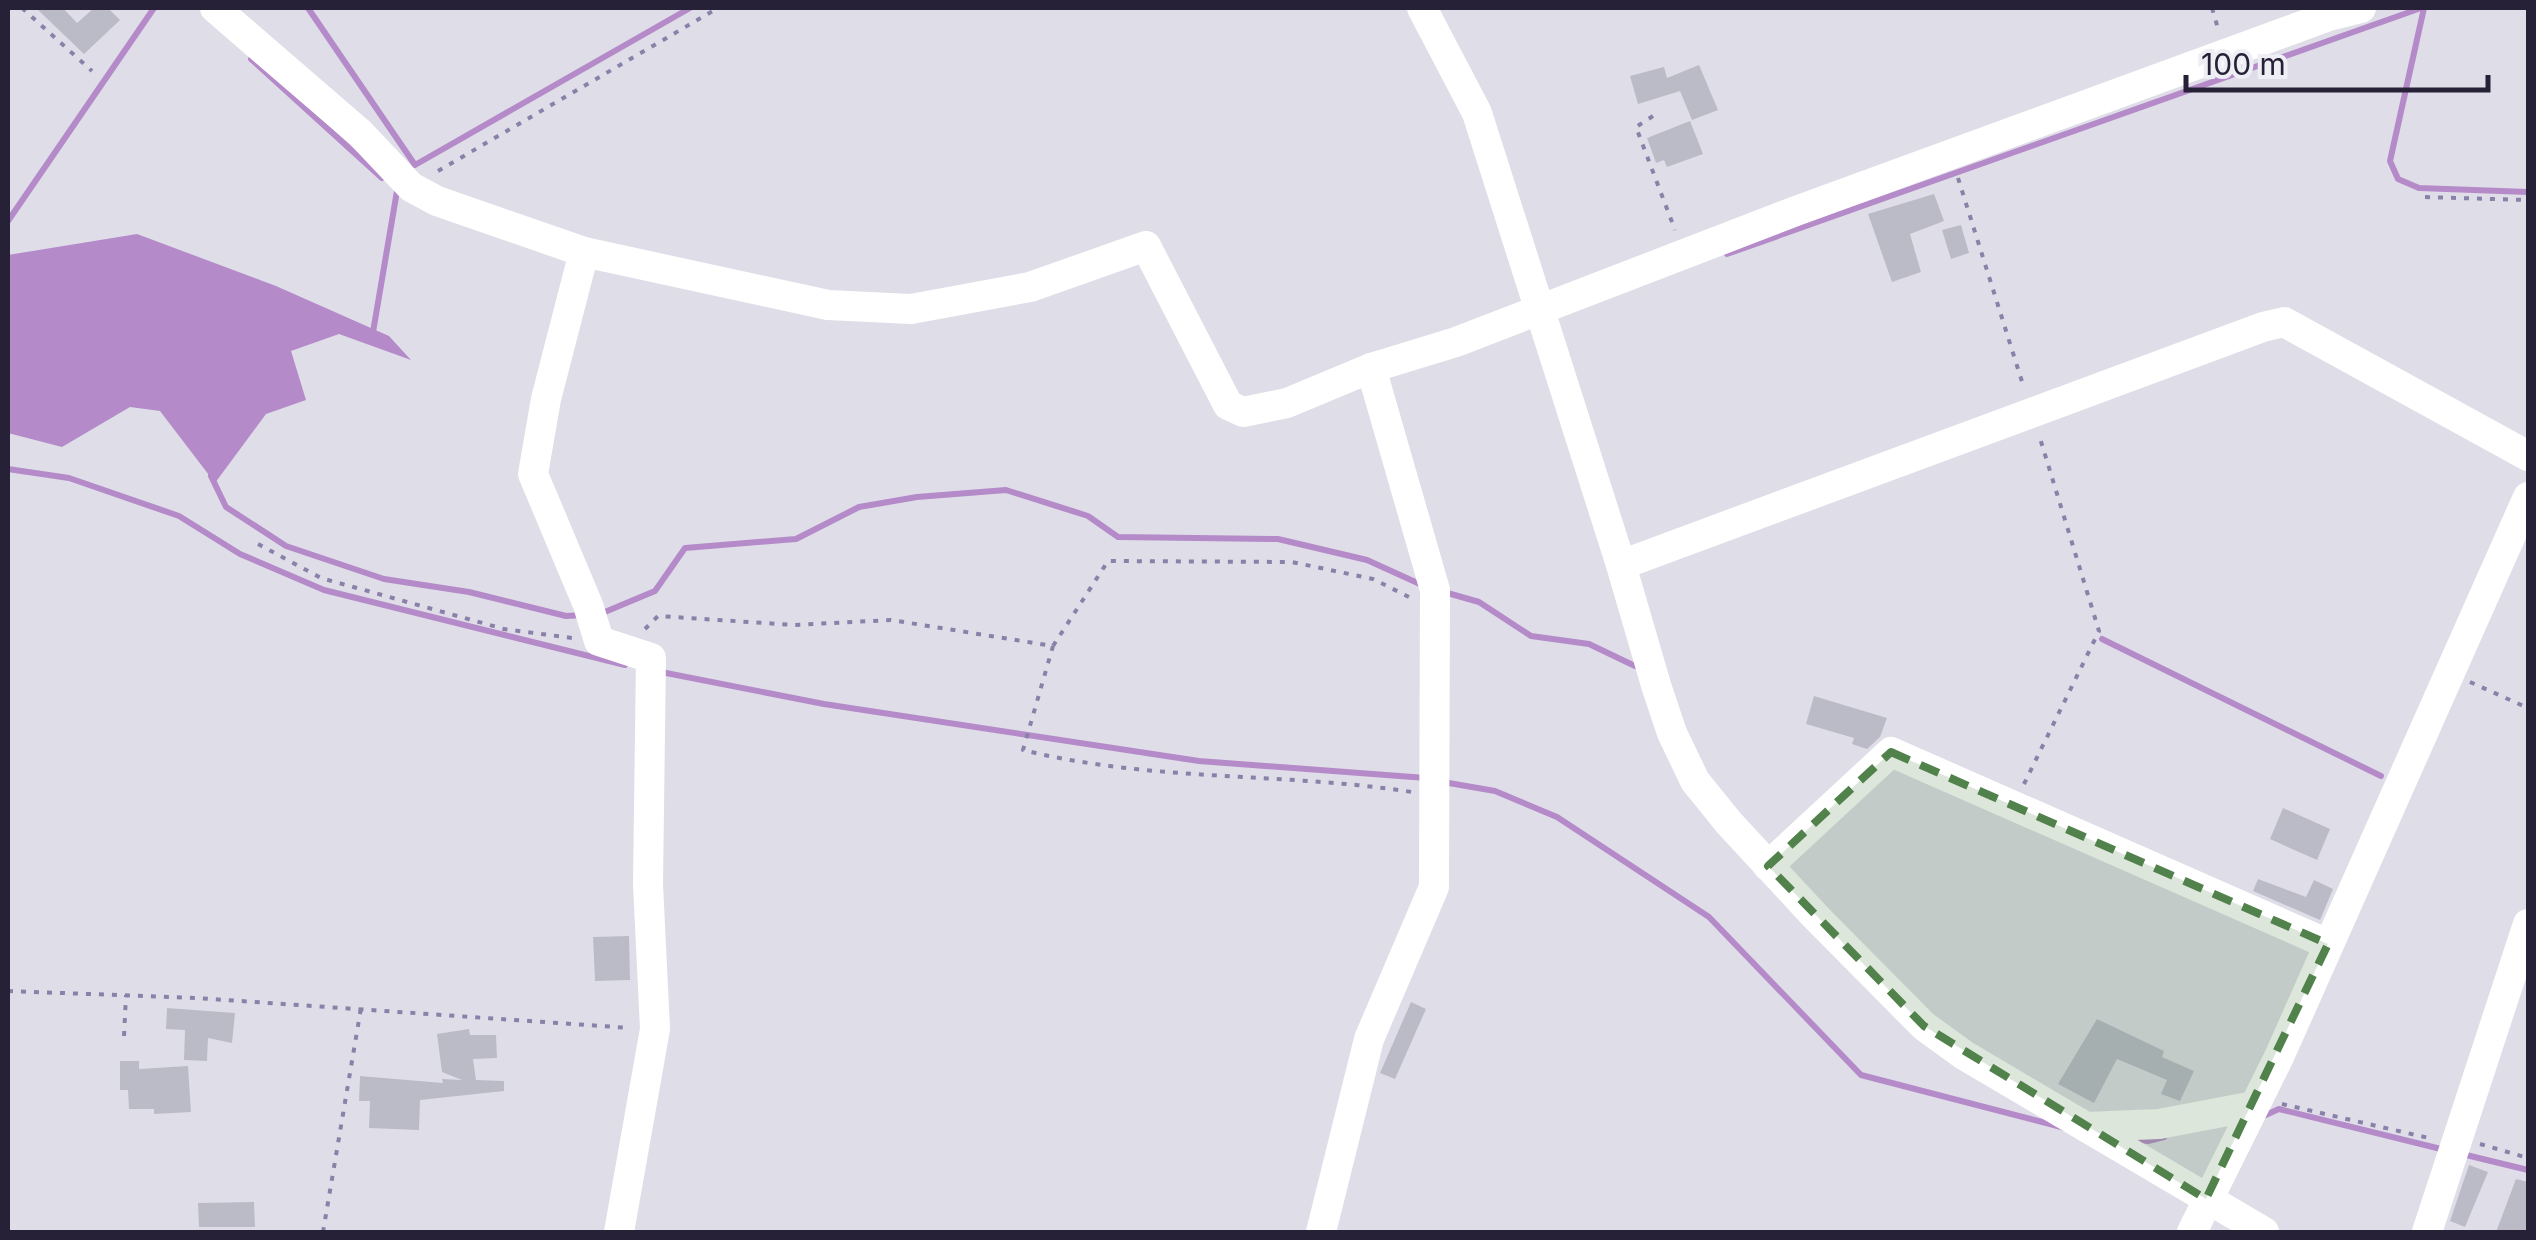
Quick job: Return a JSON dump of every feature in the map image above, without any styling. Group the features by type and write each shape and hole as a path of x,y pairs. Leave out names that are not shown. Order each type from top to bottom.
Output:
{"street":[{"path":"215,8 360,133 411,187 437,201 584,252 828,306 911,309 1030,287 1146,246 1228,405 1243,412 1287,402 1371,368 1456,342 1950,155 2329,16 2361,8"},
{"path":"1422,8 1477,113 1672,734 1695,781 1768,866 1924,1026 1964,1054 2264,1232"},
{"path":"584,252 546,399 533,474 588,605 611,645 651,658 648,884 655,1029 620,1232"},
{"path":"1621,565 2284,322 2528,456"},
{"path":"1321,1232 1369,1039 1434,887 1433,590 1371,368"},
{"path":"2192,1232 2256,1102 2528,498"},
{"path":"1768,866 1892,752 2328,944"},
{"path":"2427,1232 2528,924"},
{"path":"2086,1127 2159,1124 2256,1102"}],"path":[{"path":"22,8 92,71"},
{"path":"411,187 718,8"},
{"path":"1653,116 1636,128 1684,254"},
{"path":"1950,155 2099,632 2013,806"},
{"path":"2425,197 2528,200"},
{"path":"258,544 321,578 504,629 611,645 658,616 794,625 891,620 1053,646"},
{"path":"1433,590 1292,562 1108,562 1053,646 1023,750 1125,769 1353,783 1434,780"},
{"path":"2448,673 2528,708"},
{"path":"8,991 361,1008 655,1029"},
{"path":"124,1036 126,995"},
{"path":"324,1232 361,1008"},
{"path":"2256,1102 2528,1158"}],"highlighted area":[{"path":"1891,752 2328,944 2206,1199 1924,1026 1768,866"}],"shaded area":[{"path":"137,234 276,286 389,336 411,360 339,334 291,351 306,400 266,414 215,483 160,411 130,407 62,447 8,433 8,255"}],"building":[{"path":"36,8 63,8 77,23 94,8 108,8 120,20 84,54"},
{"path":"1699,65 1718,110 1692,120 1680,91 1638,104 1630,76 1664,67 1667,78"},
{"path":"1690,121 1703,154 1667,167 1664,160 1656,163 1647,138"},
{"path":"1934,194 1944,221 1910,234 1921,272 1892,282 1868,214"},
{"path":"1961,225 1969,253 1951,259 1942,230"},
{"path":"1814,696 1887,718 1880,737 1867,749 1852,744 1854,738 1806,724"},
{"path":"2283,808 2330,829 2317,860 2270,839"},
{"path":"2258,879 2306,897 2314,880 2333,889 2320,920 2253,891"},
{"path":"629,936 630,980 595,981 593,937"},
{"path":"1411,1002 1426,1009 1395,1079 1380,1073"},
{"path":"167,1008 235,1013 232,1043 208,1038 207,1061 184,1060 185,1030 166,1029"},
{"path":"2097,1019 2164,1051 2162,1057 2194,1071 2180,1101 2161,1094 2167,1080 2117,1059 2094,1103 2058,1084"},
{"path":"469,1029 470,1035 496,1035 497,1058 473,1059 476,1080 504,1081 504,1091 420,1100 419,1130 369,1128 370,1101 359,1101 360,1076 443,1083 442,1079 462,1080 442,1072 437,1034"},
{"path":"120,1061 139,1061 139,1069 188,1066 191,1112 154,1114 154,1109 129,1109 128,1090 120,1090"},
{"path":"2469,1165 2488,1172 2465,1227 2450,1221"},
{"path":"2516,1179 2528,1182 2528,1232 2496,1232"},
{"path":"254,1202 255,1227 199,1227 198,1203"}],"waterway":[{"path":"8,221 154,8"},
{"path":"308,8 415,165 690,8"},
{"path":"1727,254 2421,8"},
{"path":"2424,8 2390,161 2398,179 2419,188 2528,192"},
{"path":"251,59 382,178"},
{"path":"373,332 397,191"},
{"path":"8,469 69,478 179,516 240,554 324,590 625,665"},
{"path":"211,476 226,507 286,546 384,579 469,592 566,616 583,615"},
{"path":"600,614 655,591 685,548 796,539 859,507 917,497 1006,490 1088,516 1118,537 1278,539 1367,560 1422,585"},
{"path":"1444,592 1479,602 1531,636 1589,644 1635,666"},
{"path":"2102,639 2381,776"},
{"path":"661,672 824,704 1199,761 1426,778"},
{"path":"1443,782 1495,791 1557,817 1709,917 1861,1075 2065,1128"},
{"path":"2259,1118 2279,1109 2445,1150"},
{"path":"2132,1139 2164,1137"},
{"path":"2462,1154 2528,1170"}]}
